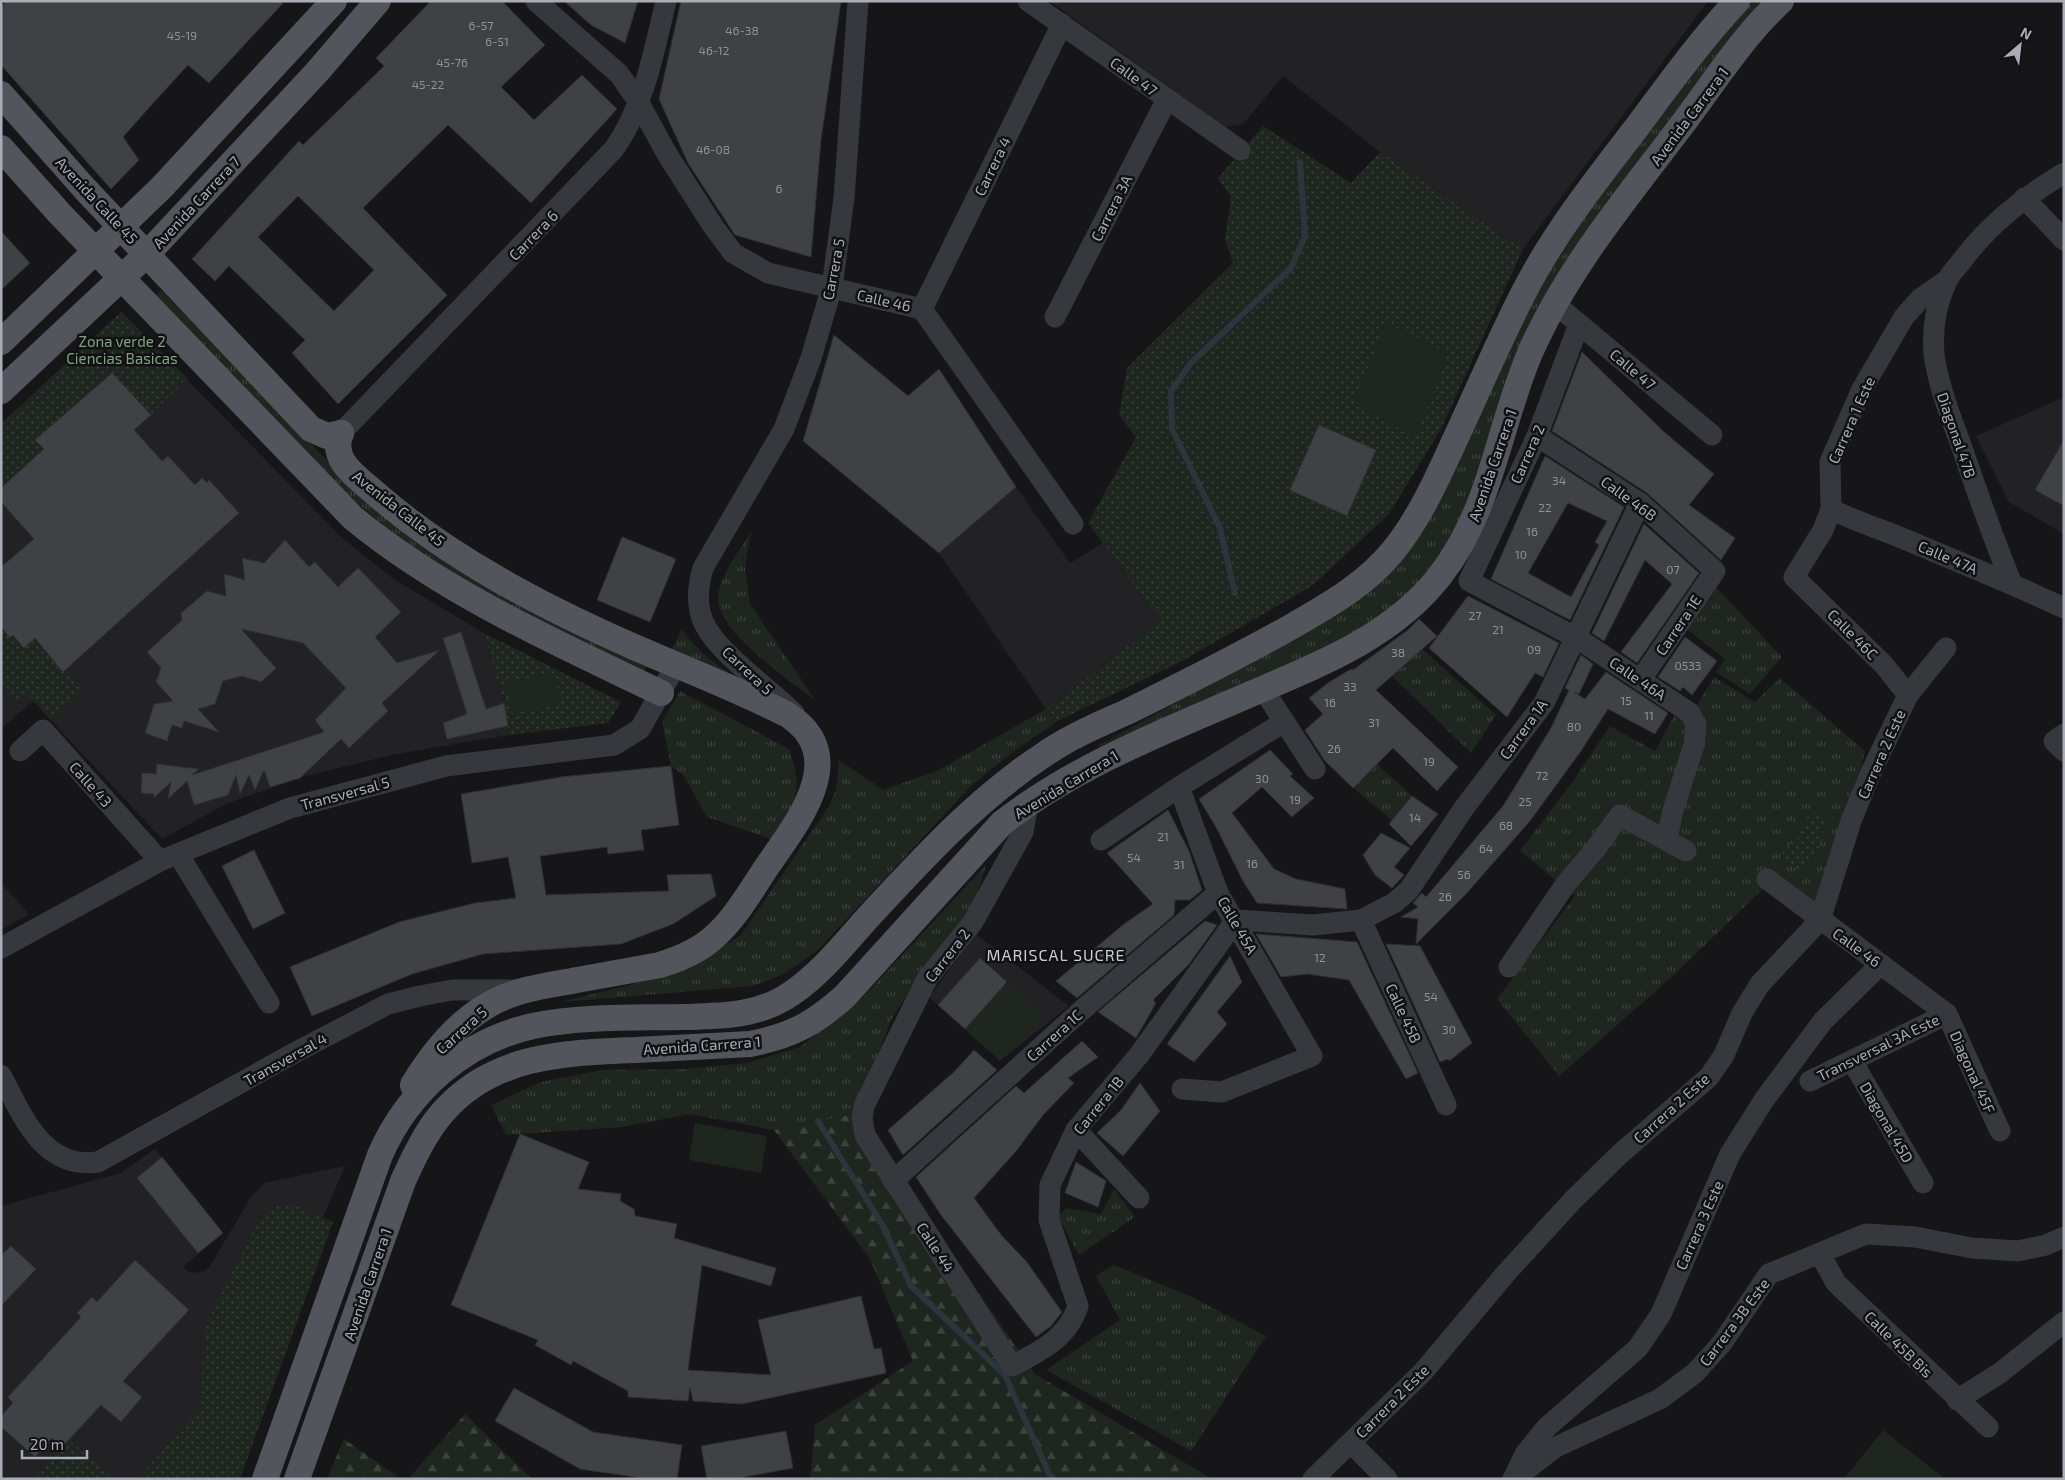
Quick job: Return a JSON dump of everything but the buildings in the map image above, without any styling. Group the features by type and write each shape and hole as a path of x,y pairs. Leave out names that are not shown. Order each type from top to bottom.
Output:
{"main road":[{"path":"1,342 97,252 169,180 334,1"},
{"name":"Avenida Carrera 7","path":"1,391 147,254 317,72 378,1"},
{"name":"Avenida Carrera 1","path":"265,1479 361,1206 393,1126 417,1095 444,1069 484,1044 509,1033 535,1026 581,1020 728,1015 755,1010 777,1003 812,977 947,832 1013,776 1062,742 1253,649 1337,600 1361,583 1381,565 1413,524 1438,476 1523,294 1543,259 1592,186 1708,34 1736,1"},
{"name":"Avenida Carrera 1","path":"297,1479 403,1181 414,1156 443,1112 468,1089 496,1072 529,1059 566,1053 750,1044 778,1039 801,1029 824,1015 845,996 1002,824 1028,803 1133,745 1347,652 1384,628 1414,603 1438,578 1476,518 1528,358 1554,303 1614,215 1761,20 1781,1"},
{"name":"Avenida Calle 45","path":"1,94 121,227 311,430 326,436 341,433"},
{"path":"1,148 121,278 353,518 391,548 478,601 661,694"},
{"name":"Avenida Calle 45","path":"341,433 336,447 340,458 346,466 381,498 430,536 540,601 788,715 801,724 810,735"},
{"name":"Carrera 5","path":"393,1126 422,1071 446,1040 486,1006 524,990 676,960 705,944 721,931 743,902 810,799 817,772 815,747 810,735"}],"street":[{"name":"Calle 46","path":"536,1 614,68 638,101 667,154 713,226 733,253 768,273 922,309 1073,524"},
{"name":"Carrera 6","path":"341,433 595,171 624,135 638,101 666,1"},
{"name":"Carrera 5","path":"810,735 800,720 714,638 703,621 698,603 699,581 703,568 784,428 811,358 832,287 844,198 858,1"},
{"name":"Calle 47","path":"1028,1 1240,150"},
{"name":"Carrera 4","path":"922,309 1062,24"},
{"name":"Carrera 3A","path":"1055,317 1167,99"},
{"path":"1946,281 1985,233 2024,198 2064,173"},
{"path":"2024,198 2064,240"},
{"name":"Carrera 1 Este","path":"1794,577 1823,530 1831,509 1830,462 1862,389 1904,317 1920,299 1946,281"},
{"name":"Diagonal 47B","path":"1946,281 1938,306 1934,334 1934,355 1941,388 1998,551 2012,584"},
{"name":"Calle 47","path":"1554,303 1712,435"},
{"name":"Carrera 2","path":"1469,581 1536,436 1579,324"},
{"name":"Calle 46B","path":"1536,436 1640,503 1715,570"},
{"name":"Carrera 1A","path":"1361,920 1394,903 1409,890 1464,808 1544,702 1577,638 1640,503"},
{"name":"Calle 47A","path":"1831,509 1854,521 1888,532 2064,608"},
{"name":"Carrera 1E","path":"1641,679 1715,570"},
{"name":"Calle 46C","path":"1794,577 1884,665 1908,694"},
{"name":"Calle 46A","path":"1469,581 1577,638 1690,713 1696,725 1694,745 1673,810 1667,839"},
{"name":"Carrera 2 Este","path":"1313,1479 1423,1372 1507,1272 1573,1200 1620,1154 1709,1077 1724,1055 1742,1013 1760,984 1820,920 1851,821 1872,770 1908,694 1946,648"},
{"name":"Transversal 5","path":"1,948 169,857 290,808 446,766 614,745 640,729 676,665"},
{"path":"1263,689 1315,769"},
{"path":"1101,840 1179,786 1284,722"},
{"name":"Calle 43","path":"20,751 43,730 169,857 269,1004"},
{"name":"Calle 45A","path":"1179,786 1218,892 1236,920 1312,1056 1222,1092 1182,1089"},
{"name":"Carrera 2","path":"864,1106 927,979 973,922 1023,832 1028,803"},
{"path":"1509,967 1564,885 1596,848 1620,814 1686,851"},
{"name":"Calle 46","path":"1767,879 1947,1014"},
{"name":"Carrera 1C","path":"893,1181 1082,1010 1218,892"},
{"path":"1236,920 1314,925 1361,920"},
{"name":"Carrera 1B","path":"1031,1356 1067,1330 1078,1306 1049,1220 1050,1185 1076,1130 1139,1055 1236,920"},
{"name":"Calle 45B","path":"1361,920 1446,1105"},
{"name":"Carrera 3 Este","path":"1513,1479 1525,1454 1547,1427 1638,1348 1661,1314 1730,1154 1764,1100 1823,1021 1881,964"},
{"name":"Transversal 4","path":"1,1075 30,1130 60,1157 84,1164 108,1159 296,1052 388,1004 452,990 524,990"},
{"name":"Transversal 3A Este","path":"1810,1081 1947,1014"},
{"name":"Diagonal 45F","path":"1947,1014 2000,1131"},
{"name":"Diagonal 45D","path":"1852,1061 1923,1183"},
{"name":"Calle 44","path":"864,1106 862,1118 865,1134 893,1181 1012,1366 1031,1356"},
{"path":"1076,1130 1139,1198"},
{"name":"Carrera 3B Este","path":"1513,1479 1556,1447 1660,1399 1695,1373 1722,1343 1769,1274 1866,1234 1916,1237 1972,1248 2018,1251 2046,1245 2064,1237"},
{"name":"Calle 45B Bis","path":"1820,1254 1836,1283 1957,1400 1988,1427"},
{"path":"1957,1400 2000,1373 2064,1322"},
{"path":"1350,1443 1387,1479"}],"shaded area":[{"path":"1049,1 1708,1 1523,249 1380,152 1283,76 1243,124 1225,127"},
{"path":"121,312 342,538 392,578 484,633 504,703 509,735 396,754 305,776 226,804 162,839 33,701 1,729 1,424"},
{"path":"2064,397 2064,534 2009,502 1976,436"},
{"path":"1016,487 1070,563 1103,543 1161,621 1046,709 939,553"},
{"path":"1,883 29,914 1,930"},
{"path":"976,934 1069,1006 1000,1061 929,997"},
{"path":"155,1149 223,1233 183,1267 192,1273 205,1271 210,1266 251,1197 264,1183 345,1166 323,1217 333,1222 240,1479 1,1479 1,1206 121,1173"}],"green space":[{"path":"1750,1 1766,1 1741,24 1603,209 1533,315 1518,351 1461,517 1436,565 1401,602 1334,645 1094,748 1240,667 1355,598 1519,315 1588,204"},
{"path":"1263,126 1351,183 1380,152 1523,249 1441,429 1389,514 1312,586 1184,660 1058,721 1046,709 1161,621 1088,523 1136,437 1119,415 1127,368 1233,263 1225,239 1231,197 1218,178"},
{"path":"161,290 353,487 647,665 644,672 502,602 448,571 397,537 347,494 156,295"},
{"name":"Zona verde 2 Ciencias Basicas","path":"121,312 187,378 151,415 112,373 44,449 1,488 1,424"},
{"path":"1386,323 1448,353 1416,437 1353,404"},
{"path":"751,531 745,567 750,604 816,701 756,654 741,639 720,610 718,597 722,580"},
{"path":"1715,586 1782,657 1750,694 1716,672 1725,659 1687,629"},
{"path":"1,627 10,638 13,635 24,648 35,638 64,672 66,670 82,687 79,694 52,721 27,693 18,700 1,682"},
{"path":"682,629 705,655 754,689 671,651"},
{"path":"484,633 621,702 608,723 509,735 504,703"},
{"path":"1422,649 1496,715 1471,753 1392,676"},
{"path":"554,673 561,704 512,713 506,682"},
{"path":"1714,677 1755,702 1780,678 1865,751 1823,914 1776,876 1673,976 1559,1076 1497,999 1575,896 1520,851 1576,777 1610,726 1655,751 1674,716 1687,722"},
{"path":"680,691 789,749 796,777 795,797 771,839 707,817 684,776 671,766 662,722"},
{"path":"1046,709 1058,721 1014,751 973,784 817,951 784,974 753,986 562,1002 668,975 709,955 741,935 829,806 836,790 839,760 883,790 937,771"},
{"path":"1377,764 1412,796 1392,820 1353,788"},
{"path":"1809,814 1826,816 1818,850 1799,872 1782,853 1799,836"},
{"path":"986,865 976,900 919,976 891,1020 855,1114 774,1130 690,1114 622,1127 506,1135 491,1105 541,1082 602,1070 685,1069 746,1063 800,1047 862,998"},
{"path":"1007,982 1044,1014 1000,1061 965,1029"},
{"path":"855,1114 1035,1374 1212,1479 810,1479 815,1425 913,1361 870,1259 774,1130"},
{"path":"695,1123 767,1136 761,1173 689,1160"},
{"path":"1114,1189 1135,1217 1079,1255 1058,1217 1066,1208 1101,1214"},
{"path":"281,1205 295,1206 333,1222 240,1479 138,1479 201,1405 204,1327 259,1220 267,1212"},
{"path":"1114,1265 1194,1298 1266,1336 1191,1451 1046,1370 1120,1320 1096,1276"},
{"path":"465,1414 532,1479 408,1479"},
{"path":"1883,1430 1945,1479 1844,1479"},
{"path":"344,1439 401,1479 327,1479"},
{"path":"69,1440 114,1479 34,1479"}],"waterway":[{"path":"1235,593 1220,528 1172,429 1171,391 1191,363 1291,268 1305,236 1300,162"},
{"path":"818,1121 883,1226 911,1286 1005,1375 1050,1476 1054,1479"}],"district":[{"name":"MARISCAL SUCRE","path":"1056,954"}]}
